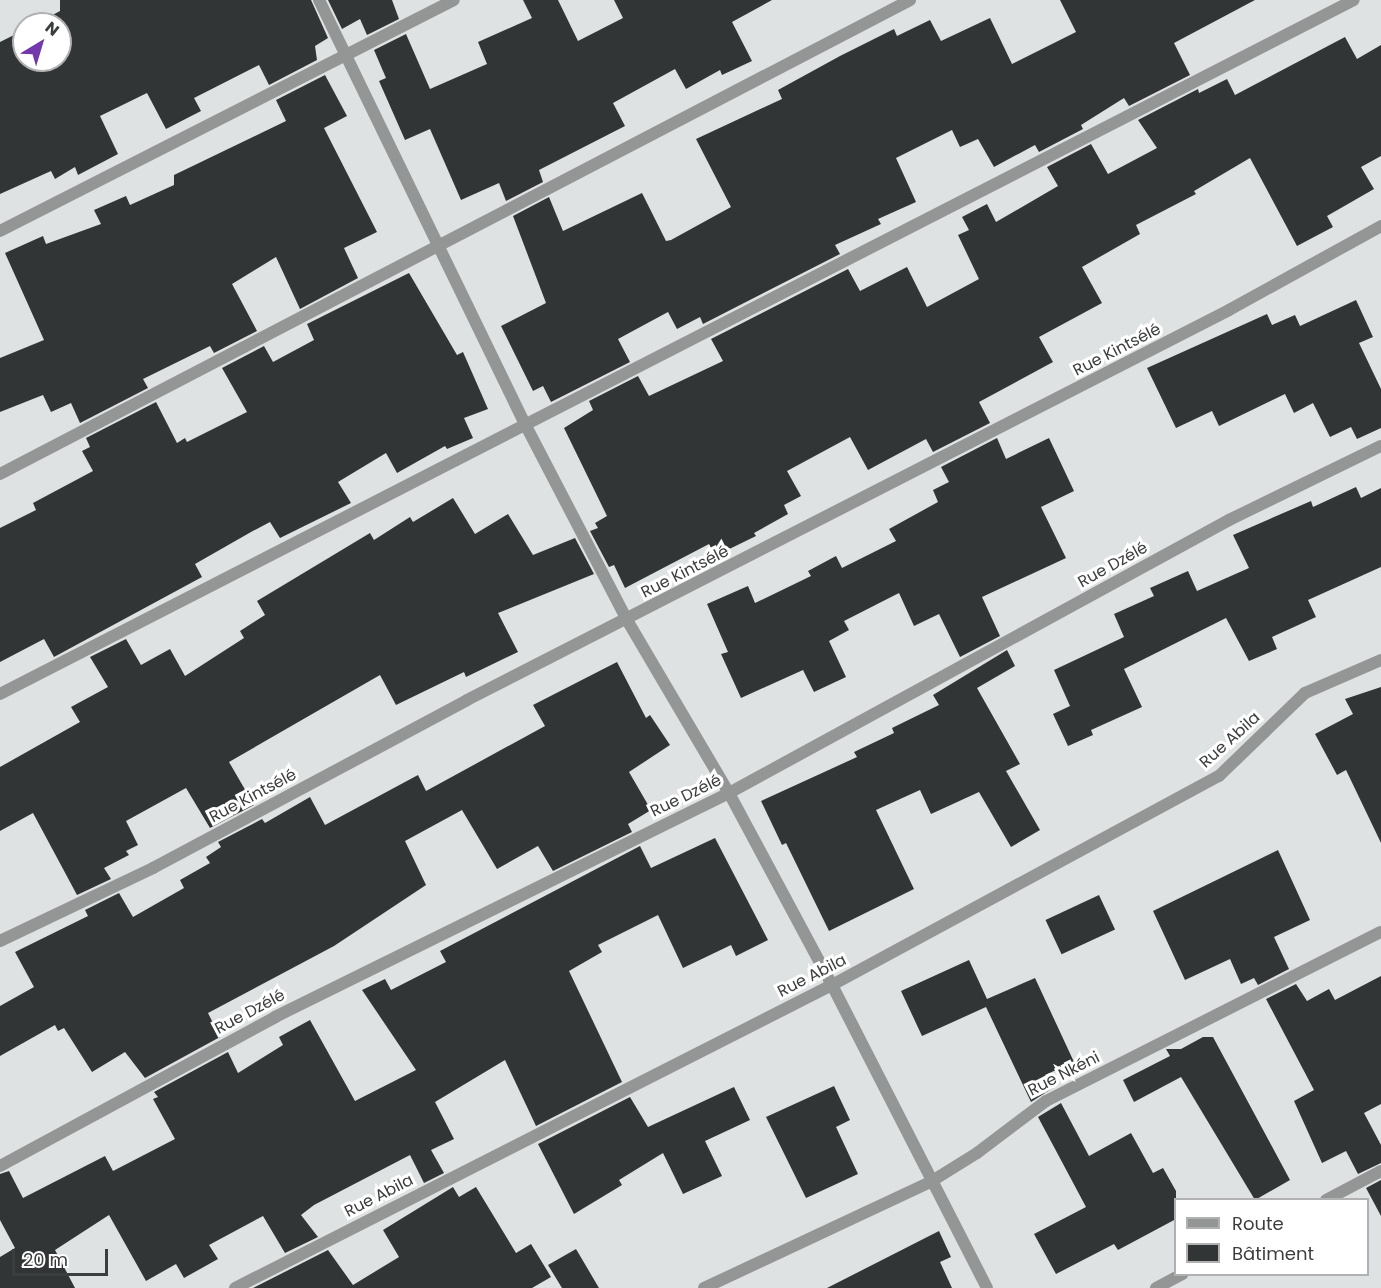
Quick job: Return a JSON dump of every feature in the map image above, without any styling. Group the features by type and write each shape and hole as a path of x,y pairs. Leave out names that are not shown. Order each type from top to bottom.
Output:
{"street":[{"path":"319,0 525,424 627,620 729,793 832,985 987,1288"},
{"path":"0,231 347,57 454,0"},
{"path":"0,474 910,0"},
{"path":"0,694 1354,0"},
{"name":"Rue Kintsélé","path":"0,941 153,868 467,700 1229,310 1381,226"},
{"name":"Rue Dzélé","path":"0,1166 275,1017 729,793 1229,520 1381,446"},
{"name":"Rue Abila","path":"235,1288 832,985 1219,776 1305,693 1381,660"},
{"name":"Rue Nkéni","path":"704,1288 932,1180 977,1153 1046,1101 1381,933"},
{"path":"1330,1198 1381,1171"},
{"path":"1156,1288 1180,1276"}],"building":[{"path":"60,0 311,0 328,38 315,46 317,60 269,85 259,65 194,98 201,111 166,129 147,93 100,116 118,154 78,175 75,167 55,179 51,171 0,194 0,42 12,36 12,72 72,72 72,12 58,12"},
{"path":"328,0 392,0 399,19 367,35 360,19 342,29"},
{"path":"523,0 558,0 578,41 623,18 614,0 772,0 732,22 752,61 722,75 720,70 686,89 675,69 613,103 625,126 539,170 543,182 506,201 499,183 461,200 430,129 405,140 379,81 386,78 374,50 406,34 430,89 487,64 478,42 532,18"},
{"path":"1060,0 1255,0 1174,43 1190,75 1129,106 1124,98 1081,125 1083,129 1039,152 1035,145 994,167 978,139 960,147 952,130 896,158 916,202 878,219 881,224 835,245 840,254 703,324 700,317 677,329 668,312 618,339 630,362 551,402 543,386 533,391 501,326 546,303 513,216 549,197 563,231 642,193 666,241 671,240 731,207 696,139 782,99 778,90 840,56 894,29 897,36 930,20 941,41 990,18 1012,64 1076,32"},
{"path":"1345,37 1357,59 1381,45 1381,156 1361,167 1374,189 1327,216 1333,227 1297,246 1250,158 1194,191 1196,194 1136,225 1140,234 1082,267 1102,303 1039,337 1053,362 979,402 990,423 933,452 926,439 868,470 850,437 787,471 801,496 784,505 788,514 754,533 756,536 715,556 709,544 625,588 614,565 609,567 590,531 598,528 595,523 607,516 564,428 593,410 589,401 638,376 649,396 723,361 711,339 848,269 860,291 907,267 927,307 979,279 958,235 969,230 962,217 987,204 996,222 1058,186 1047,167 1091,144 1108,174 1157,148 1138,120 1198,89 1199,93 1227,79 1235,95"},
{"path":"325,75 347,116 324,128 377,232 344,248 358,278 300,309 276,257 232,284 257,331 214,353 210,346 143,379 148,388 80,423 71,403 51,412 43,395 0,412 0,358 44,340 5,253 43,236 46,244 101,224 94,210 126,196 130,205 174,185 174,175 286,121 276,100"},
{"path":"409,273 457,355 463,352 488,409 464,418 473,438 447,449 445,446 397,473 386,453 338,482 351,503 280,538 270,522 195,564 202,577 54,657 44,639 0,662 0,528 36,510 33,503 93,471 82,451 90,447 86,438 156,402 177,443 185,438 187,442 247,412 222,368 264,346 273,362 314,340 307,324"},
{"path":"1356,300 1373,337 1359,343 1381,389 1381,428 1357,439 1351,427 1330,437 1313,403 1294,413 1285,394 1219,426 1212,411 1176,428 1147,368 1267,314 1272,325 1295,315 1300,326"},
{"path":"997,438 1006,459 1049,438 1074,491 1041,507 1066,558 982,597 1000,636 960,657 939,614 914,626 899,593 844,621 849,630 829,641 846,677 814,692 803,670 741,698 721,654 728,652 707,604 748,586 755,603 811,576 808,571 836,556 842,568 896,541 889,529 938,502 933,490 949,482 941,467"},
{"path":"1356,487 1361,498 1381,488 1381,567 1308,600 1316,617 1272,637 1277,649 1249,661 1226,618 1124,669 1142,707 1091,730 1093,735 1068,746 1053,714 1070,706 1054,670 1124,637 1114,614 1154,596 1150,588 1188,571 1197,591 1249,568 1233,535 1311,501 1313,507"},
{"path":"453,498 475,534 508,514 533,555 575,538 594,574 498,613 518,652 466,677 464,672 396,705 380,675 229,762 254,805 210,828 186,788 126,821 138,845 126,851 129,855 104,868 111,879 77,895 33,813 0,831 0,767 80,722 71,707 108,687 90,657 126,639 141,665 170,649 185,676 244,638 240,631 265,615 257,601 370,533 374,540 410,517 413,522"},
{"path":"1007,650 1015,666 977,688 1020,764 1006,771 1040,830 1011,847 979,792 931,814 920,790 876,810 914,889 829,931 786,843 782,845 761,801 857,757 854,752 894,733 892,728 939,705 933,695"},
{"path":"617,662 646,718 650,715 670,745 629,772 651,810 628,824 632,832 553,871 538,846 497,869 462,810 405,841 426,885 334,946 208,1013 220,1037 145,1078 125,1052 92,1072 64,1028 58,1031 55,1025 0,1056 0,1006 34,987 15,952 88,916 85,910 119,893 133,917 184,888 180,880 210,863 206,857 221,847 218,842 262,819 265,823 310,797 325,825 418,775 426,791 545,726 533,705"},
{"path":"1381,687 1381,843 1346,770 1337,775 1315,734 1353,714 1345,699"},
{"path":"715,838 768,940 736,956 731,945 683,968 658,915 598,945 602,952 569,971 622,1082 536,1126 505,1060 435,1102 454,1139 431,1150 444,1173 424,1183 410,1155 314,1205 301,1215 318,1237 285,1253 263,1216 209,1245 218,1259 184,1278 176,1264 146,1281 109,1215 55,1250 75,1288 0,1288 0,1257 15,1248 0,1220 0,1174 9,1171 23,1198 105,1156 113,1171 175,1139 153,1099 158,1097 154,1092 228,1052 238,1073 283,1045 279,1037 310,1020 355,1101 416,1070 362,990 385,979 391,990 446,962 440,951 640,846 651,868"},
{"path":"1278,850 1310,920 1274,937 1289,969 1258,985 1254,978 1241,984 1230,959 1185,980 1153,911"},
{"path":"1099,895 1115,929 1062,954 1046,920"},
{"path":"969,960 987,999 1035,978 1074,1062 1045,1075 1053,1088 1031,1102 986,1007 922,1036 901,991"},
{"path":"1381,976 1381,1104 1364,1113 1381,1145 1381,1163 1358,1174 1346,1151 1322,1163 1294,1101 1314,1090 1266,999 1296,984 1307,1001 1329,989 1335,1000"},
{"path":"1203,1037 1213,1037 1290,1180 1258,1198 1254,1198 1181,1077 1134,1102 1123,1080 1170,1056 1166,1049 1181,1049"},
{"path":"834,1086 850,1120 836,1127 858,1174 806,1198 766,1117"},
{"path":"734,1087 750,1120 705,1141 722,1176 683,1194 663,1153 619,1180 622,1185 574,1214 538,1144 630,1097 648,1127"},
{"path":"1061,1103 1089,1156 1131,1133 1153,1173 1163,1168 1176,1191 1174,1220 1118,1250 1114,1244 1056,1274 1034,1234 1086,1207 1038,1117"},
{"path":"1381,1180 1381,1216 1366,1188"},
{"path":"453,1187 459,1197 476,1187 516,1253 531,1244 551,1277 532,1288 253,1288 328,1250 353,1285 399,1257 383,1230"},
{"path":"939,1231 951,1257 940,1262 952,1288 827,1288"},
{"path":"576,1249 599,1288 562,1288 548,1265"}]}
